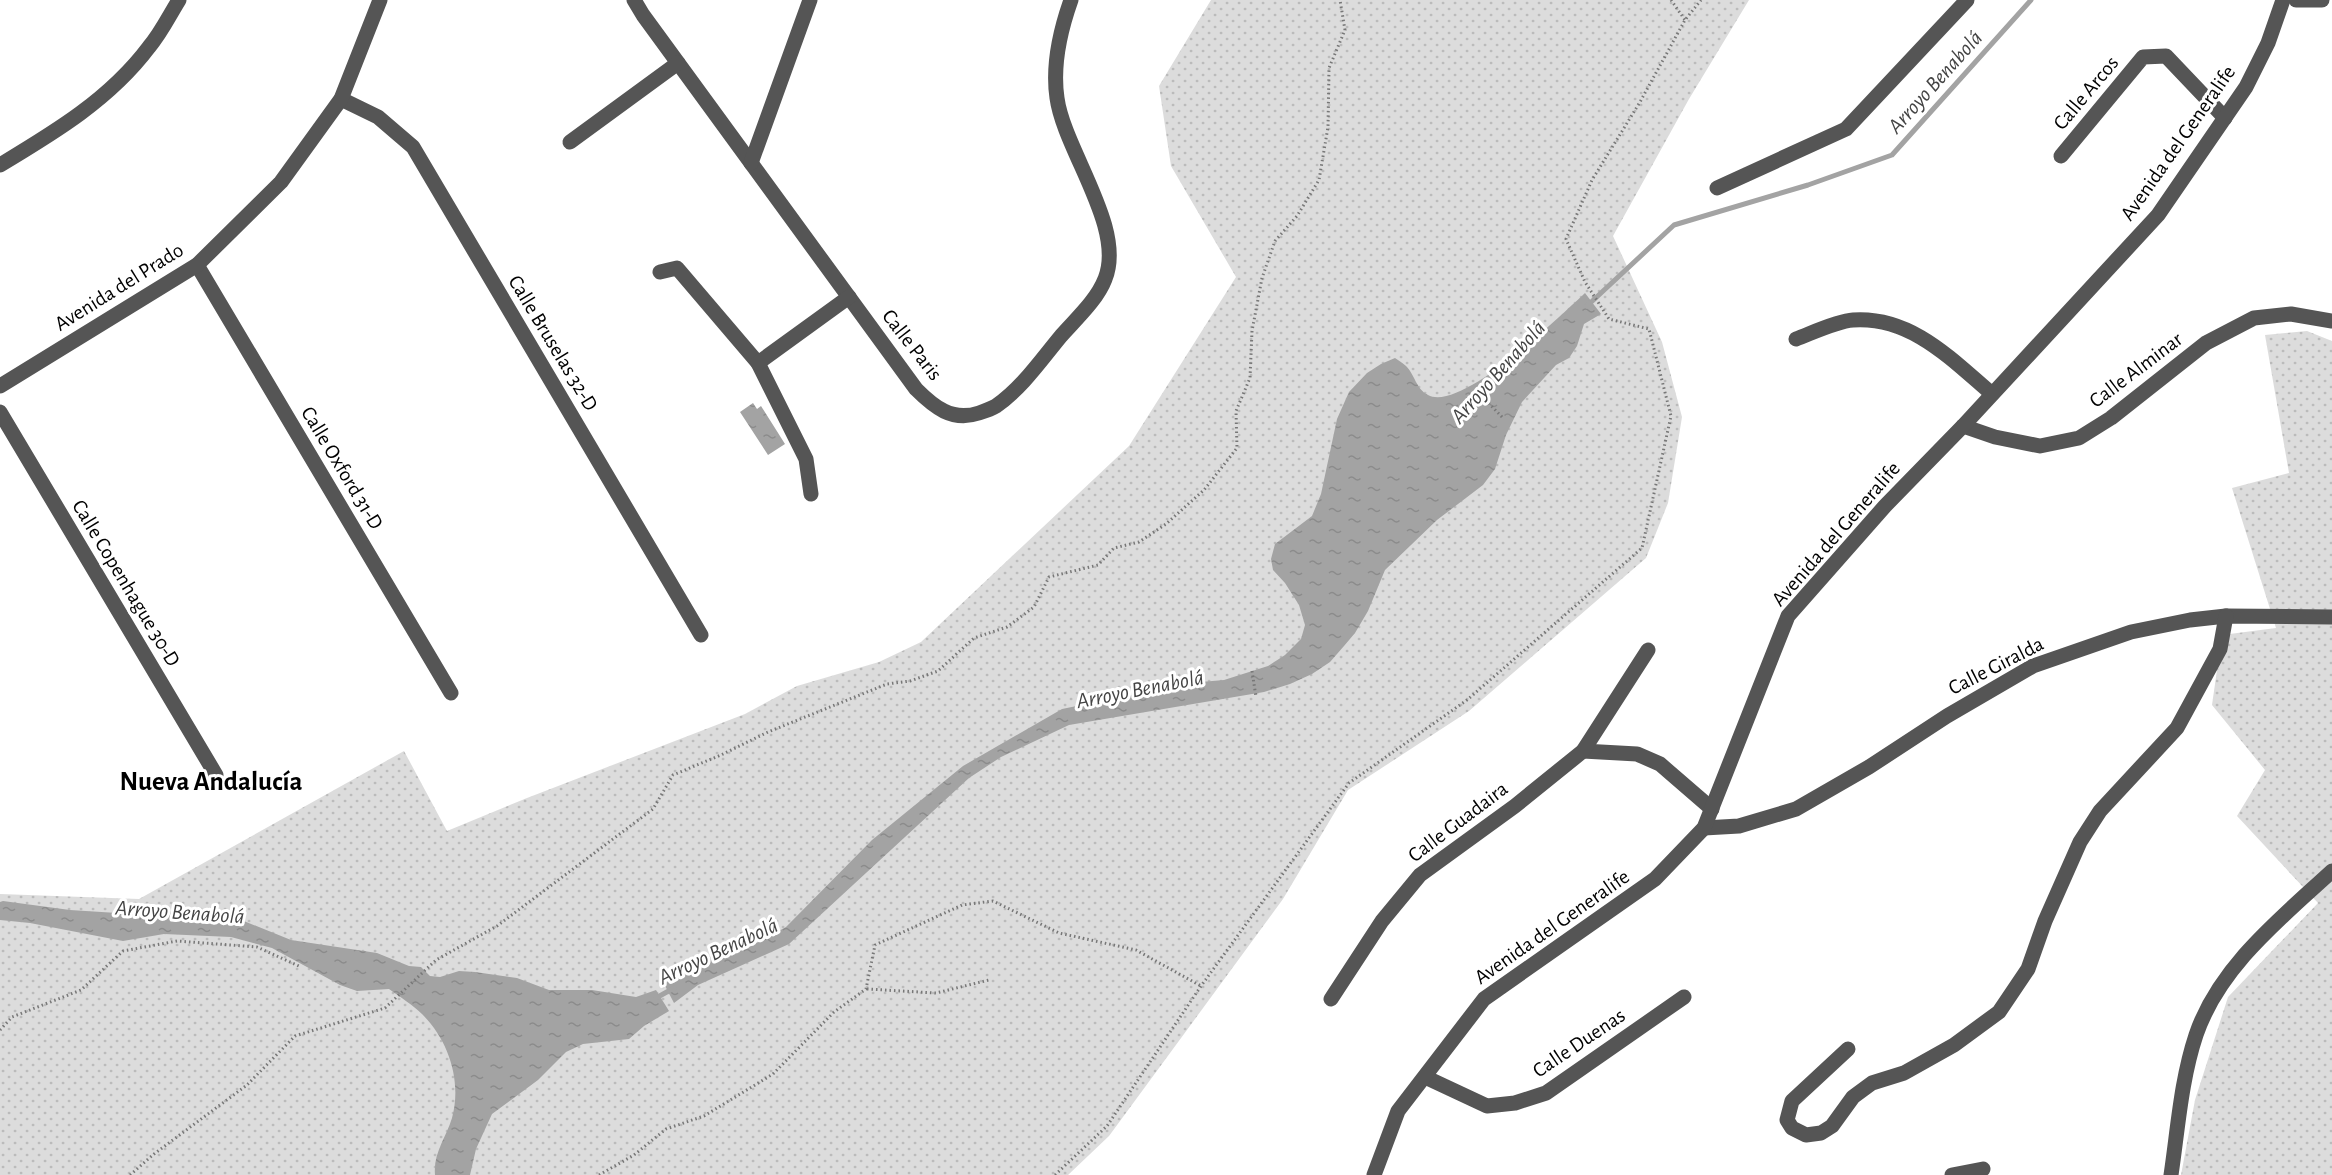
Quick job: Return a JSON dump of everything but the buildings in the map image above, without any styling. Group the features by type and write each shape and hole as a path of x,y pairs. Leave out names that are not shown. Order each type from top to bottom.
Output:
{"street":[{"path":"0,165 62,128 109,92 149,48 179,0"},
{"name":"Avenida del Prado","path":"0,386 196,265 281,182 341,99 380,0"},
{"name":"Calle Paris","path":"634,0 916,388 934,406 952,416 975,414 994,407 1019,385 1093,299 1106,278 1110,246 1101,215 1064,124 1057,98 1055,65 1062,26 1071,0"},
{"path":"751,163 810,0"},
{"path":"1717,188 1846,129 1967,0"},
{"name":"Avenida del Generalife","path":"1374,1175 1398,1112 1484,999 1655,879 1704,828 1788,616 1884,506 1963,426 2158,215 2246,87 2268,43 2283,0"},
{"path":"2296,0 2322,0"},
{"name":"Calle Arcos","path":"2061,156 2143,57 2166,56 2225,118"},
{"path":"570,142 678,63"},
{"name":"Calle Bruselas 32-D","path":"341,99 378,117 413,147 701,635"},
{"name":"Calle Oxford 31-D","path":"196,265 451,693"},
{"path":"660,272 676,268 758,363 806,459 810,494"},
{"path":"758,363 849,297"},
{"name":"Calle Alminar","path":"1963,426 1995,437 2040,446 2079,438 2110,418 2206,343 2254,318 2291,314 2332,321"},
{"path":"1796,339 1851,320 1889,322 1933,344 1992,394"},
{"name":"Calle Copenhague 30-D","path":"0,412 216,775"},
{"path":"1848,1049 1792,1101 1787,1120 1792,1128 1806,1135 1821,1133 1832,1126 1853,1097 1872,1083 1904,1073 1954,1045 1999,1012 2028,969 2045,921 2080,842 2100,811 2177,728 2220,649 2226,616"},
{"name":"Calle Giralda","path":"1704,828 1739,826 1796,809 2033,666 2131,632 2190,620 2226,616 2332,617"},
{"name":"Calle Guadaira","path":"1331,999 1382,921 1420,875 1515,806 1583,751 1648,650"},
{"path":"1583,751 1637,754 1660,764 1712,809"},
{"path":"2171,1175 2186,1072 2197,1033 2214,996 2246,953 2332,871"},
{"name":"Calle Duenas","path":"1425,1077 1487,1106 1515,1103 1546,1093 1684,996"},
{"path":"1952,1175 1983,1169"}],"path":[{"path":"130,1175 154,1154 247,1084 295,1036 386,1008 436,960 497,926 653,809 673,775 768,732 887,684 910,681 938,671 974,638 1007,627 1034,606 1049,577 1098,565 1114,548 1139,542 1166,524 1204,490 1236,448 1236,411 1250,378 1252,331 1262,278 1275,241 1297,216 1319,180 1328,127 1329,68 1345,30 1340,0"},
{"path":"1671,0 1685,20"},
{"path":"1055,1175 1107,1126 1201,986 1349,783 1467,700 1642,548 1671,416 1649,329 1609,319 1589,288 1566,239 1592,180 1640,102 1685,20 1701,0"},
{"path":"1476,390 1503,418"},
{"path":"1252,671 1256,697"},
{"path":"866,989 875,945 962,905 993,902 1059,933 1136,950 1201,986"},
{"path":"0,1030 12,1017 81,990 123,951 177,941 257,947 301,967"},
{"path":"599,1175 634,1155 666,1129 704,1116 773,1074 834,1012 866,989 936,993 989,980"}],"shaded area":[{"path":"1211,0 1749,0 1689,99 1613,236 1662,342 1682,417 1668,503 1646,558 1469,711 1348,790 1283,899 1109,1136 1068,1175 0,1175 0,894 139,899 404,751 447,831 745,714 797,686 879,662 921,642 1129,446 1236,277 1171,166 1159,86"},
{"path":"2307,331 2332,341 2332,1175 2181,1175 2195,1100 2228,997 2318,903 2237,816 2265,770 2212,705 2222,635 2276,628 2232,488 2289,473 2265,335"}],"water":[{"path":"1585,293 1601,314 1584,324 1577,346 1569,358 1556,365 1522,402 1506,435 1495,469 1483,485 1437,520 1385,570 1368,611 1355,633 1330,662 1312,674 1290,684 1264,692 1069,725 1001,757 969,778 789,944 698,985 674,1003 662,980 677,966 759,942 786,927 872,840 963,766 1062,709 1189,683 1224,680 1268,666 1285,655 1301,639 1305,625 1299,605 1285,583 1273,570 1271,559 1275,544 1312,516 1321,494 1337,419 1349,392 1367,373 1395,358 1406,366 1421,389 1428,395 1443,397 1463,390 1510,359"},
{"path":"753,403 757,409 761,406 785,444 768,455 740,412"},
{"path":"0,902 70,910 133,914 206,909 229,915 291,940 377,953 409,966 421,967 430,976 440,977 459,971 475,972 517,978 549,990 592,990 636,997 656,990 669,1011 644,1026 629,1039 583,1044 566,1052 538,1080 492,1114 476,1149 470,1175 435,1175 436,1160 455,1104 451,1062 439,1036 422,1014 389,989 357,991 340,985 272,948 231,937 164,934 123,941 30,923 0,920"}],"waterway":[{"name":"Arroyo Benabolá","path":"1587,306 1674,225 1808,185 1892,155 2031,0"},
{"name":"Arroyo Benabolá","path":"656,998 674,988"}],"district":[{"name":"Nueva Andalucía","path":"211,781"}]}
